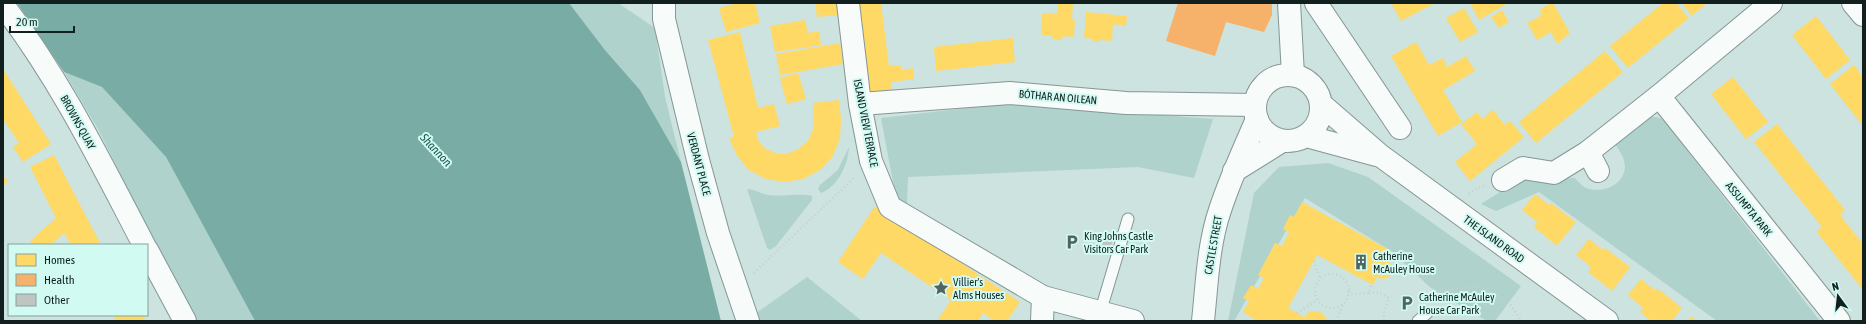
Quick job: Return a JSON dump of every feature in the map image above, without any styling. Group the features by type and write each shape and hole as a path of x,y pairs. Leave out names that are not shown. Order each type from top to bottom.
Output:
{"street":[{"name":"VERDANT PLACE","path":"664,3 664,19 698,160 718,233 748,321"},
{"name":"ISLAND VIEW TERRACE","path":"848,3 860,104 871,161 890,207 1043,297 1133,321"},
{"path":"1289,3 1293,75"},
{"path":"1316,3 1400,128"},
{"path":"1503,180 1523,168 1554,173 1588,152 1659,96 1771,3"},
{"path":"1854,3 1863,15"},
{"name":"BROWNS QUAY","path":"3,5 26,34 69,104 143,244"},
{"path":"1282,75 1293,75 1303,78 1312,85 1318,94 1321,104 1318,122 1306,136 1298,140 1282,140 1271,136 1263,129 1256,112 1258,94 1264,85 1272,79 1282,75"},
{"name":"BÓTHAR AN OILEAN","path":"860,104 1010,92 1126,103 1256,112"},
{"name":"ASSUMPTA PARK","path":"1659,96 1839,321"},
{"name":"THE ISLAND ROAD","path":"1321,104 1381,156 1607,321"},
{"name":"CASTLE STREET","path":"1203,321 1210,258 1219,211 1256,112"},
{"path":"1306,136 1381,156"},
{"path":"1234,171 1282,140"},
{"path":"1588,152 1598,171"},
{"path":"148,252 185,321"},
{"path":"1042,321 1043,297"}],"lane":[{"path":"1100,313 1128,219"},
{"path":"1418,321 1427,313"}],"path":[{"path":"737,289 871,161"},
{"path":"1451,207 1477,188 1503,180"},
{"path":"1314,261 1320,279"},
{"path":"1336,321 1348,292 1348,286 1339,276 1326,276 1320,279 1315,290 1318,300 1324,307 1331,308 1343,304"},
{"path":"1369,293 1371,285"},
{"path":"1427,313 1419,304 1434,291 1479,286 1509,303 1522,321"},
{"path":"1348,292 1352,294 1379,292 1389,298 1383,319 1385,321"},
{"path":"1297,313 1318,300"}],"shaded area":[{"path":"569,3 618,3 655,28 665,97 681,162 640,90 605,50"},
{"path":"64,72 102,87 166,157 255,321 193,321 98,129"},
{"path":"1010,103 1213,119 1194,178 1138,167 908,177 907,205 896,198 881,118"},
{"path":"1649,116 1660,118 1665,122 1820,321 1717,321 1539,192 1496,211 1481,204 1519,180 1575,178 1584,187 1597,190 1616,184 1624,174 1625,164 1623,157 1615,144"},
{"path":"849,147 847,160 838,180 827,190 821,193 818,189 820,185 838,170"},
{"path":"1328,163 1368,177 1521,286 1495,321 1487,321 1431,288 1391,251 1305,198 1234,321 1228,321 1254,193 1279,167"},
{"path":"747,189 768,195 812,196 812,200 776,246 770,250 767,248"},
{"path":"807,277 862,321 758,321 755,314"}],"water":[{"name":"Shannon","path":"17,3 569,3 605,50 640,90 681,162 721,321 255,321 166,157 102,87 64,72"}],"building: Homes":[{"path":"738,3 755,3 760,23 726,32 719,8"},
{"path":"815,3 839,3 840,15 817,17"},
{"path":"858,3 881,3 889,66 901,65 901,70 913,68 914,79 891,82 892,96 869,99"},
{"path":"1058,3 1073,3 1072,19 1075,19 1074,37 1063,36 1062,40 1053,39 1052,36 1041,35 1042,13 1057,14"},
{"path":"1391,3 1435,3 1401,21"},
{"path":"1470,3 1508,3 1479,20"},
{"path":"1553,3 1570,33 1557,44 1551,32 1537,40 1527,23 1542,15 1539,10"},
{"path":"1663,3 1676,3 1689,18 1628,68 1610,46"},
{"path":"1682,3 1707,3 1692,16"},
{"path":"1464,8 1478,32 1460,42 1446,18"},
{"path":"1502,10 1509,22 1499,28 1491,17"},
{"path":"1086,12 1127,16 1126,26 1113,24 1112,41 1100,40 1100,42 1093,41 1093,39 1084,38"},
{"path":"1816,16 1850,60 1826,79 1792,35"},
{"path":"805,20 808,33 819,31 821,45 775,52 770,26"},
{"path":"740,32 758,108 774,104 780,126 756,132 759,142 766,149 778,154 787,154 798,149 808,141 813,129 813,103 839,100 841,120 840,138 833,156 820,170 803,179 785,182 766,179 749,170 737,156 729,138 734,137 708,40"},
{"path":"1013,38 1015,62 936,71 934,47"},
{"path":"1416,42 1429,65 1443,58 1447,67 1466,56 1475,71 1443,90 1462,122 1438,136 1391,56"},
{"path":"840,43 843,64 780,75 776,54"},
{"path":"1605,51 1623,72 1536,143 1519,122"},
{"path":"1854,65 1863,77 1863,126 1830,84"},
{"path":"3,69 51,144 23,162 13,147 19,143 3,119"},
{"path":"798,73 806,99 787,104 780,78"},
{"path":"1733,77 1768,122 1746,139 1711,94"},
{"path":"1493,110 1505,125 1510,121 1524,137 1470,181 1455,162 1477,144 1461,124 1477,112 1482,119"},
{"path":"1777,124 1845,210 1840,215 1863,244 1863,290 1816,231 1822,227 1754,142"},
{"path":"54,155 100,244 70,244 64,233 52,244 32,244 30,241 56,218 30,167"},
{"path":"3,176 8,181 3,186"},
{"path":"1535,194 1549,205 1551,203 1576,222 1557,246 1534,227 1537,222 1522,210"},
{"name":"Catherine McAuley House","path":"1302,202 1391,251 1387,259 1394,269 1393,274 1388,278 1382,279 1377,277 1373,285 1317,255 1288,308 1304,317 1309,312 1316,311 1322,313 1326,317 1327,321 1253,321 1254,319 1243,312 1249,301 1243,298 1251,285 1258,289 1264,278 1258,275 1275,243 1282,246 1289,232 1283,229 1290,215 1294,217"},
{"path":"875,206 1020,302 1007,321 994,321 983,313 978,321 937,321 951,300 881,253 863,279 838,262"},
{"path":"1589,239 1603,250 1605,248 1630,267 1612,291 1588,272 1591,267 1576,255"},
{"path":"1641,279 1656,291 1657,288 1682,308 1672,321 1651,321 1640,312 1643,308 1628,295"},
{"path":"114,316 144,316 146,321 116,321"},
{"path":"1691,316 1697,321 1687,321"}],"building: Health":[{"path":"1178,3 1272,3 1272,15 1264,32 1226,22 1215,56 1166,41"}],"building: Other":[{"path":"1105,237 1113,239 1111,247 1102,245"}],"place":[{"name":"King Johns Castle Visitors Car Park","path":"1072,242"},
{"name":"Catherine McAuley House","path":"1361,262"},
{"name":"Villier's Alms Houses","path":"941,288"},
{"name":"Catherine McAuley House Car Park","path":"1407,303"}]}
